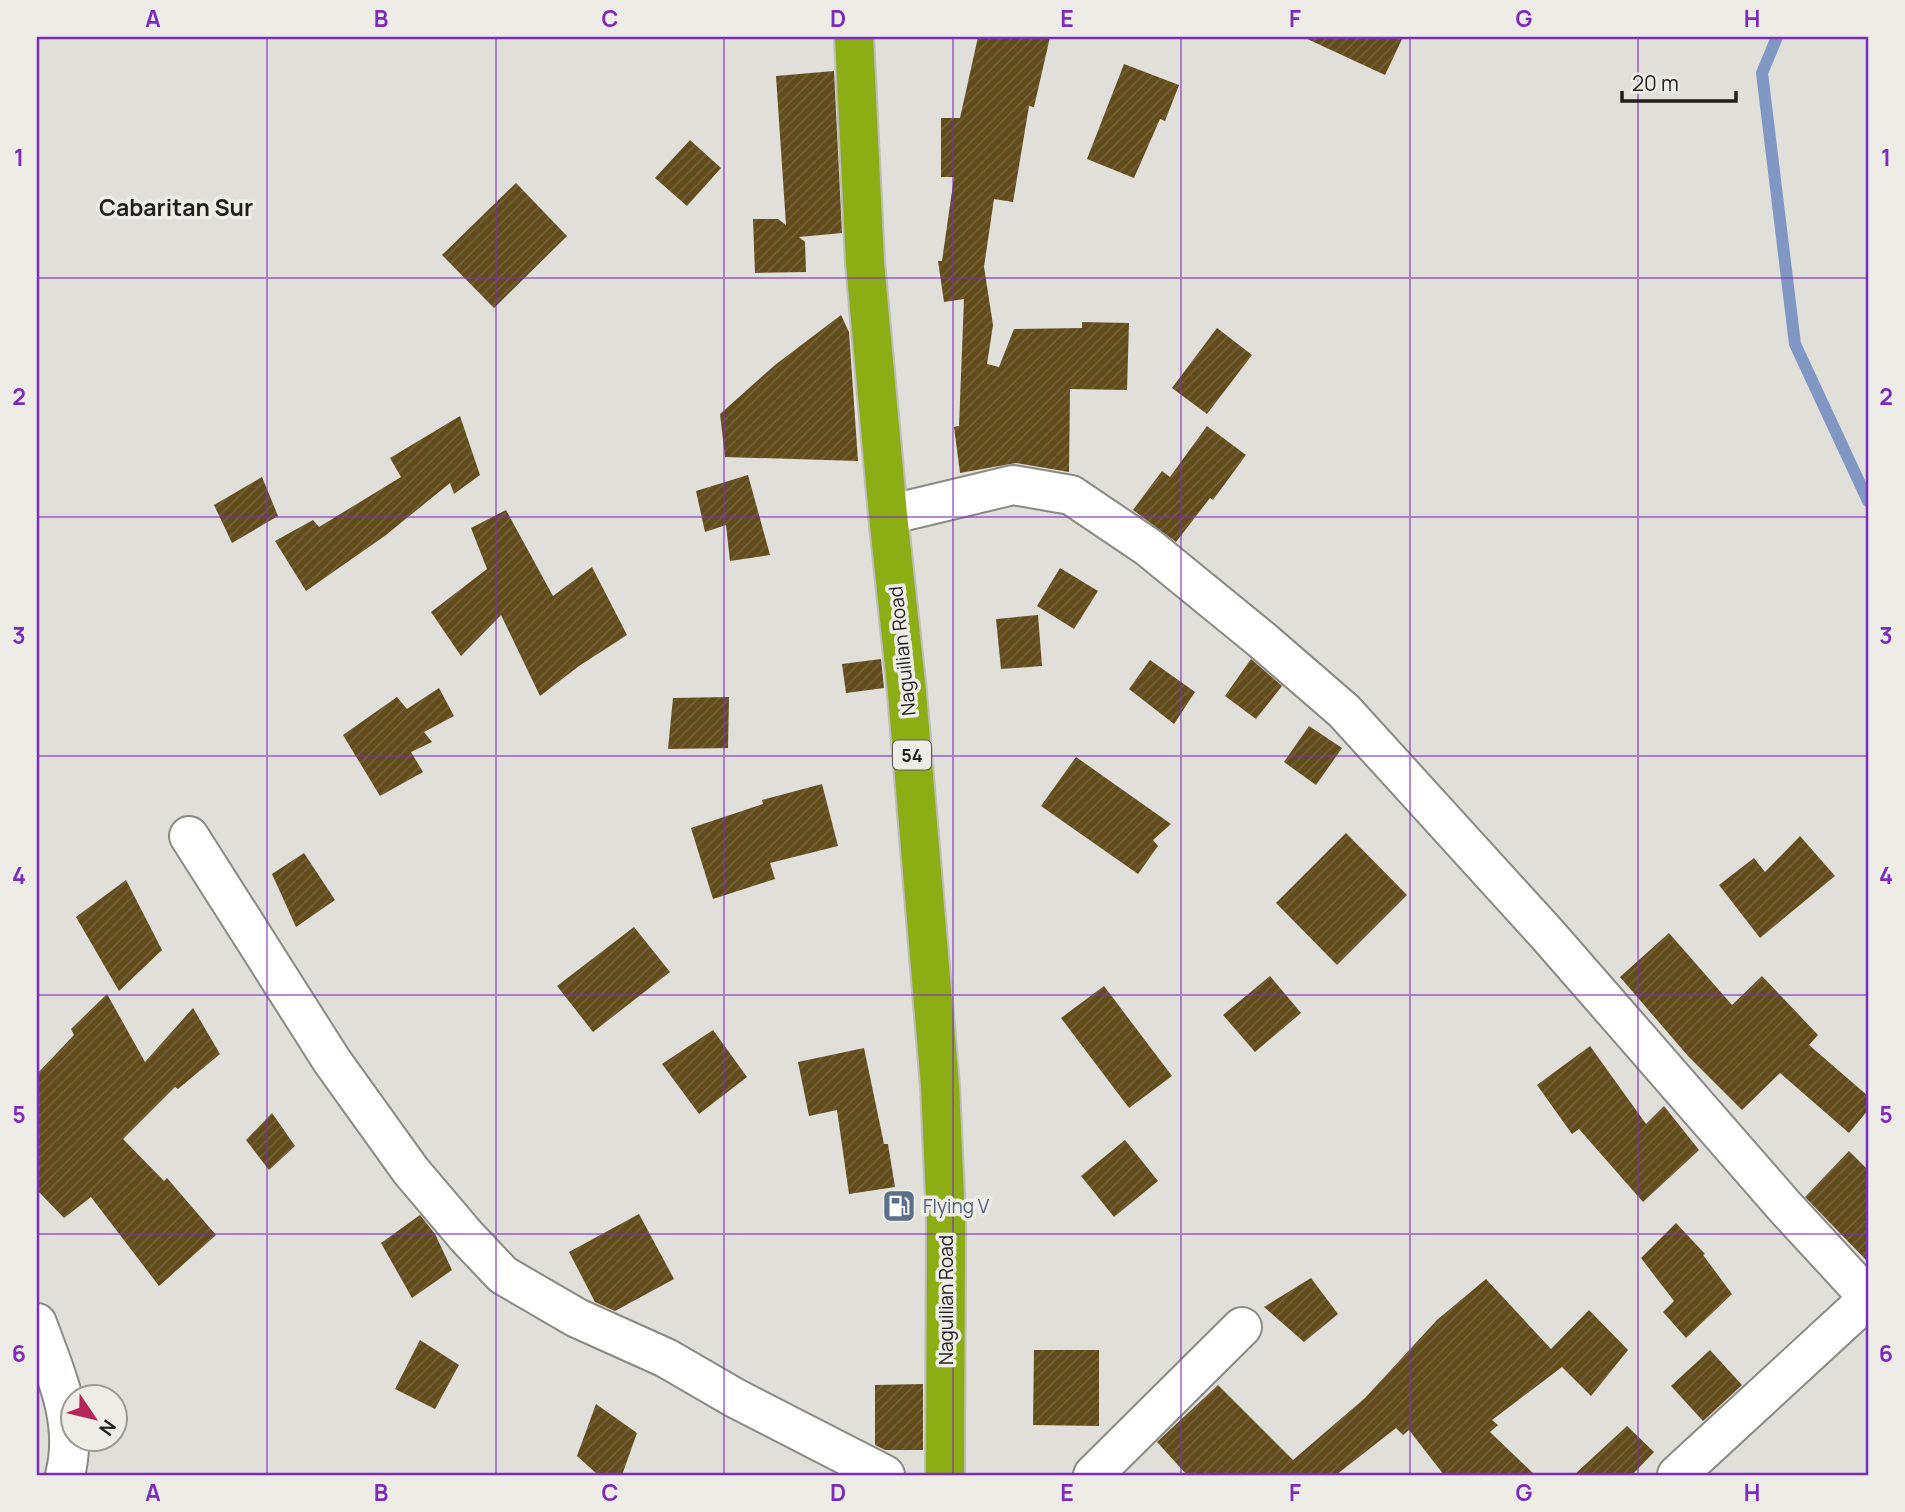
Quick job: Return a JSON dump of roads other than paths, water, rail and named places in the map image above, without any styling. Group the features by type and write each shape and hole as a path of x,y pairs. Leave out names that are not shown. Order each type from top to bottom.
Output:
{"highway":[{"name":"Naguilian Road","path":"854,37 865,263 907,693 940,1086 946,1220 945,1475"}],"street":[{"path":"888,515 1013,485 1071,495 1147,547 1262,640 1344,711 1547,934 1868,1298 1677,1475"},
{"path":"189,836 332,1062 411,1171 503,1275 577,1318 666,1358 735,1398 885,1475"},
{"path":"37,1323 63,1395 70,1430 65,1475"},
{"path":"1093,1475 1242,1327"}],"waterway":[{"path":"1777,37 1762,73 1795,344 1868,501"}],"place":[{"name":"Flying V","path":"899,1206"}],"district":[{"name":"Cabaritan Sur","path":"176,207"}]}
